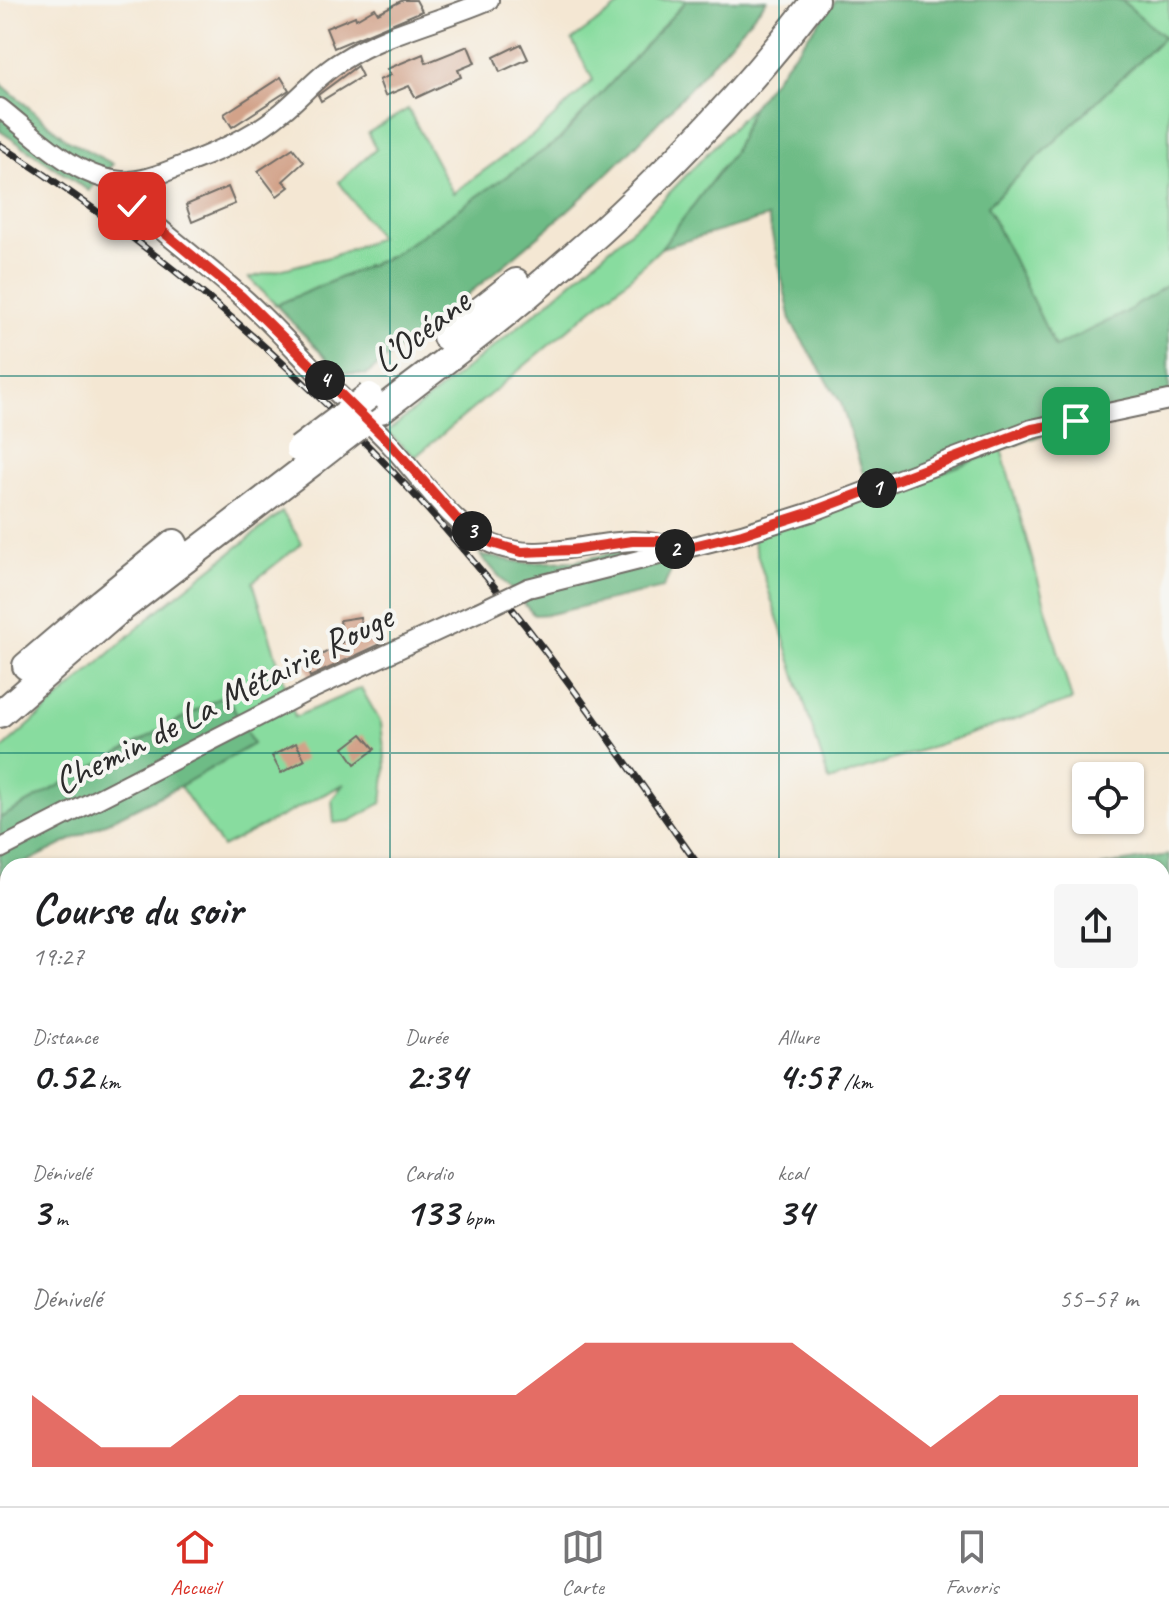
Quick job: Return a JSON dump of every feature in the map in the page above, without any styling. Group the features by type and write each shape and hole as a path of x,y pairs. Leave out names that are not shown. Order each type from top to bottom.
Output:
{"highway":[{"name":"L’Océane","path":"375,403 626,185 687,123 792,0"},
{"name":"L’Océane","path":"0,690 136,573 524,298 637,199 730,102 815,0"},
{"name":"L’Océane","path":"0,714 306,455"}],"street":[{"path":"0,108 75,165 109,179 128,181 150,177 231,146 283,111 341,60 489,0"},
{"path":"109,179 132,206 241,296 387,440 462,525 492,543 522,552 572,550 632,541 659,541 677,550"},
{"name":"Chemin de La Métairie Rouge","path":"0,849 310,690 528,588 742,534 811,512 1032,429 1169,400"}],"green space":[{"path":"627,0 687,0 559,140 391,256 276,305 249,278 333,256 379,238 339,182 376,149 368,133 408,109 453,193 540,130 593,80 572,40"},
{"path":"687,0 767,0 671,109 581,198 491,276 366,375 339,372 276,305 391,256 559,140"},
{"path":"836,0 1121,0 1164,37 987,206 1055,347 1125,313 1169,284 1169,408 1066,426 871,499 841,403 792,324 768,217 661,248 733,153 753,106"},
{"path":"1121,0 1169,0 1169,284 1125,313 1055,348 987,206 1164,37"},
{"path":"0,83 66,139 113,164 89,191 0,131"},
{"path":"753,106 733,153 661,248 626,281 415,457 387,432 544,306 647,216"},
{"path":"1001,449 1072,700 829,781 752,538"},
{"path":"282,512 302,543 253,582 295,717 361,688 381,723 386,766 382,803 350,821 334,823 332,799 344,784 222,847 180,786 253,744 226,695 0,818 0,751 157,611"},
{"path":"617,552 677,559 663,588 534,615 480,555 525,563 575,561"},
{"path":"226,694 253,744 180,786 35,858 0,858 0,818"}],"building":[{"path":"403,0 416,0 422,11 334,48 326,28 355,16 356,19 375,8 378,13"},
{"path":"521,44 528,59 500,72 494,57"},
{"path":"468,46 475,63 458,70 461,77 416,98 409,86 385,96 379,80 391,75 387,69 423,54 426,63"},
{"path":"357,66 362,76 321,101 318,95"},
{"path":"281,77 289,90 232,127 224,114"},
{"path":"293,148 304,162 283,181 289,187 277,196 258,171"},
{"path":"228,187 235,204 192,222 186,205"},
{"path":"360,617 364,640 381,633 385,642 310,677 305,665 343,642 340,620"},
{"path":"362,734 375,749 355,764 344,748"},
{"path":"296,743 305,760 281,773 272,756"}],"railway":[{"path":"0,145 72,193 209,299 337,414 455,540 510,606 693,858"}],"route":[{"path":"132,206 241,296 387,440 462,525 492,543 522,552 572,550 632,541 659,541 677,550 811,512 1032,429 1076,421"}]}
